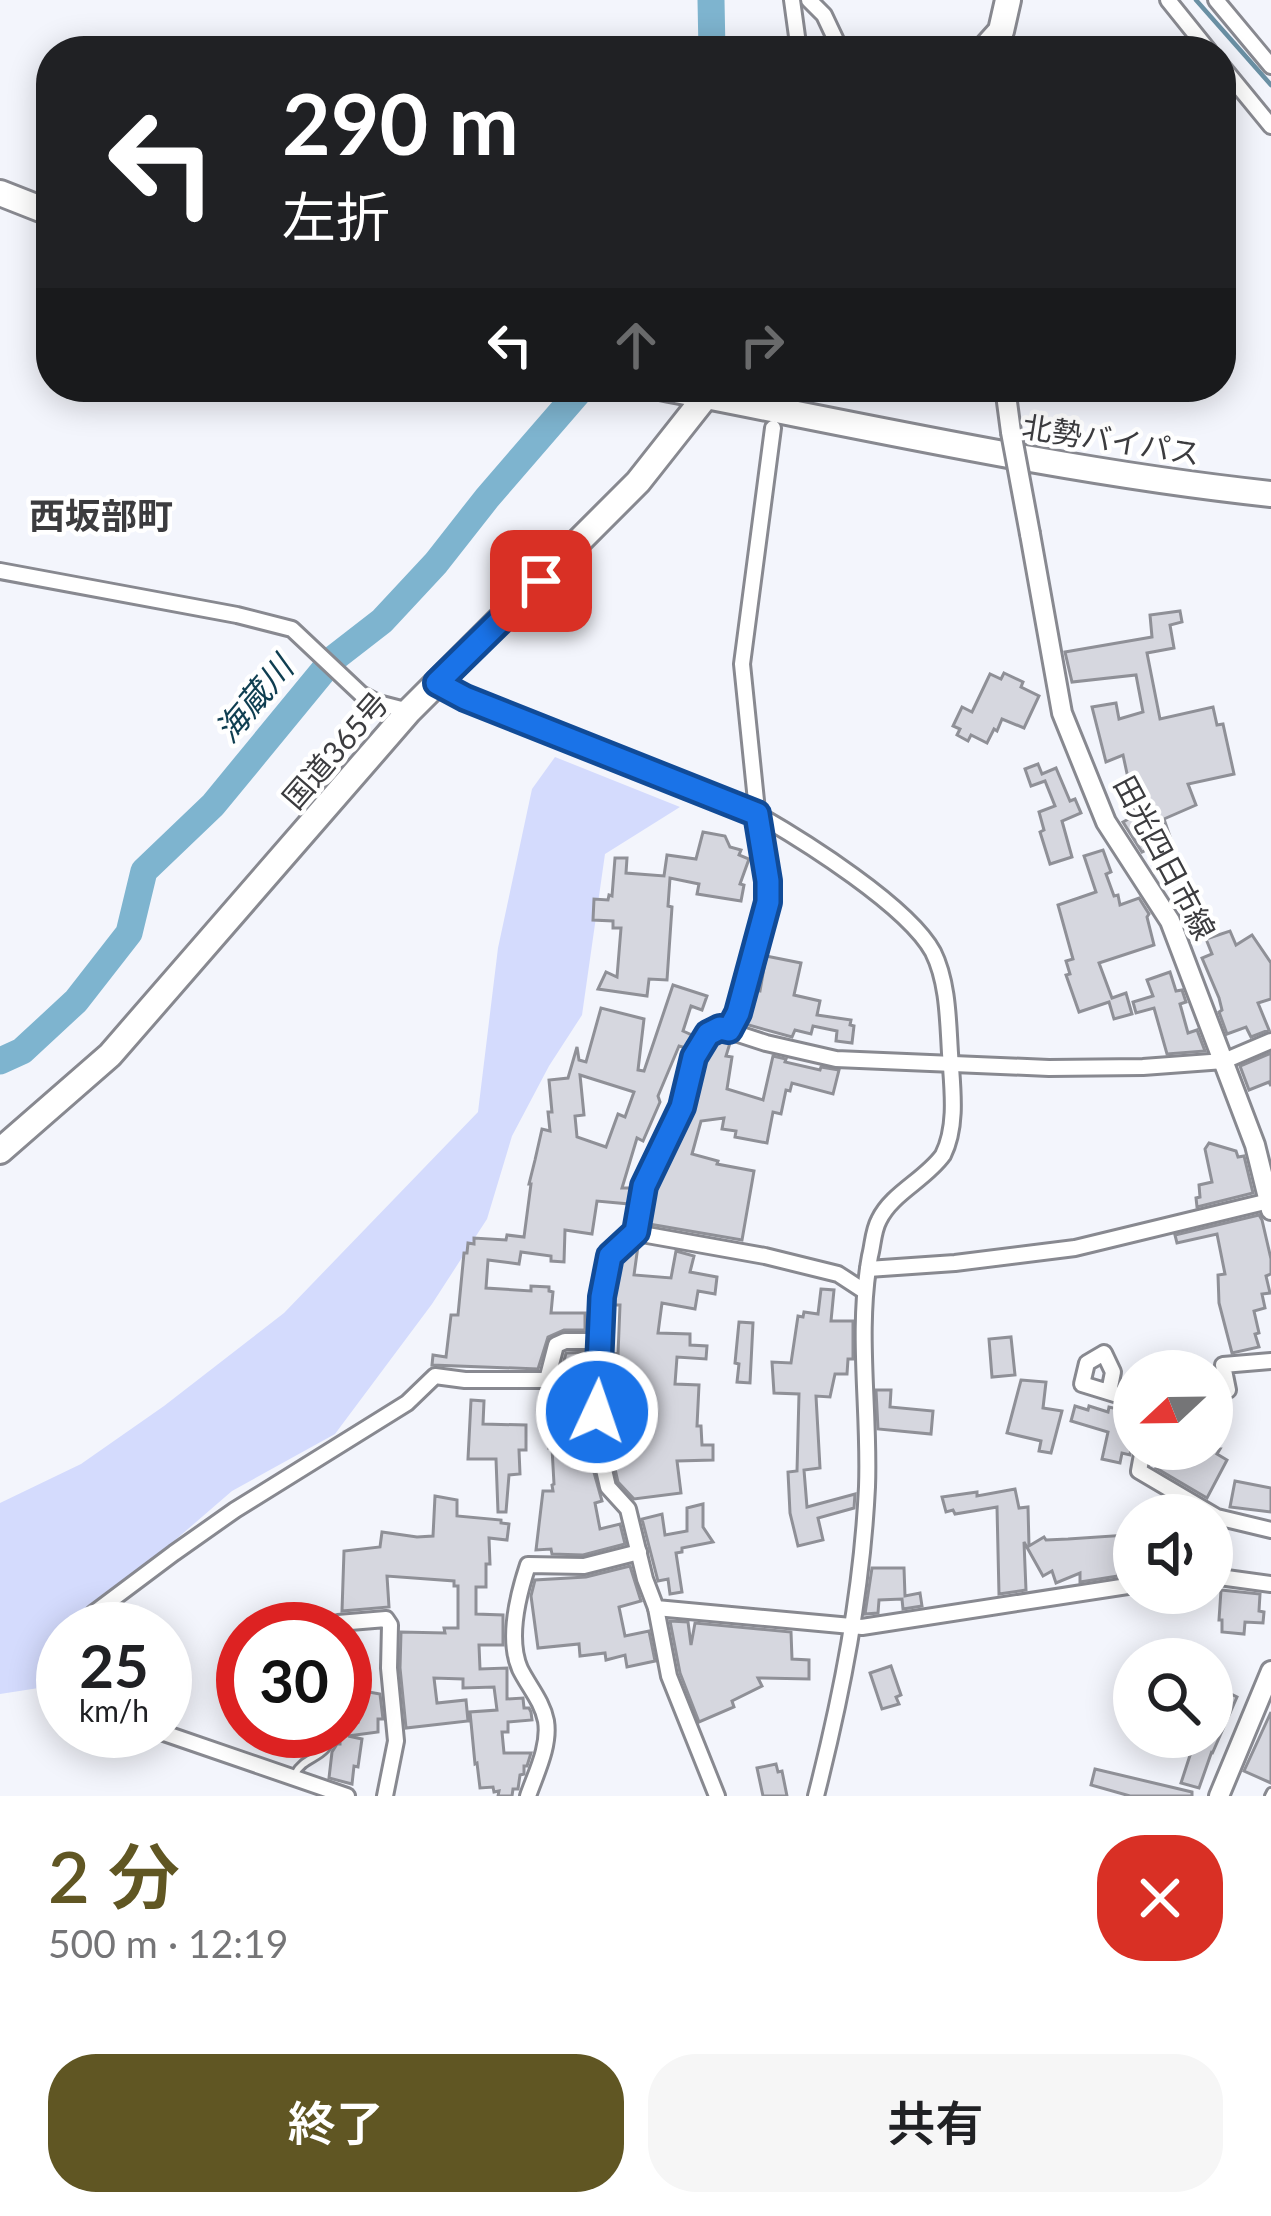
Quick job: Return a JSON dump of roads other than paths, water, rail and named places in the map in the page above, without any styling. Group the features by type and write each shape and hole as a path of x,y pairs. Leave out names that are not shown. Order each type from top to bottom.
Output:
{"highway":[{"path":"1002,36 1008,0"},
{"path":"0,193 36,207"},
{"name":"国道365号","path":"0,1151 110,1055 404,709 437,683 638,482 702,402"},
{"name":"北勢バイパス","path":"758,402 1062,466 1271,494"}],"main road":[{"name":"田光四日市線","path":"1007,402 1062,712 1106,822 1170,921 1255,1145 1270,1205"},
{"path":"1220,1796 1269,1679"}],"street":[{"path":"792,0 797,36"},
{"path":"809,0 824,15 834,36"},
{"path":"1168,0 1197,36"},
{"path":"1216,0 1271,66"},
{"path":"1236,83 1271,126"},
{"path":"729,1030 738,1013 768,902 742,664 772,428"},
{"path":"0,571 292,629 361,694 404,709"},
{"path":"437,683 757,814 796,836 884,901 922,938 940,970 953,1108 947,1146 938,1162 895,1199 876,1226 864,1291 867,1478 853,1627 816,1796"},
{"path":"717,1796 669,1676 656,1608 628,1510 603,1476 597,1439 602,1297 610,1256 636,1232 644,1186 682,1107 694,1057 708,1034 720,1028 836,1059 1026,1067 1143,1067 1224,1060 1271,1041"},
{"path":"868,1269 1075,1248 1270,1205"},
{"path":"636,1232 838,1274 864,1291"},
{"path":"109,1602 235,1510 407,1403 435,1376 547,1380 556,1345 601,1341"},
{"path":"1233,1364 1271,1361"},
{"path":"1109,1392 1113,1393"},
{"path":"1138,1470 1217,1517 1271,1530"},
{"path":"528,1796 547,1724 514,1646 519,1591 527,1565 584,1566 639,1552"},
{"path":"1233,1579 1271,1584"},
{"path":"656,1608 853,1627 1113,1589"},
{"path":"372,1621 386,1619 390,1624 388,1668 396,1741 385,1796"},
{"path":"192,1743 347,1796"}],"lane":[{"path":"293,1777 299,1766 314,1758"}],"waterway":[{"name":"海蔵川","path":"711,0 712,36"},
{"path":"1196,0 1228,36"},
{"path":"1236,45 1271,85"},
{"name":"海蔵川","path":"0,1061 22,1051 76,1001 129,933 144,871 213,805 333,659 382,621 436,563 570,402"}],"district":[{"name":"西坂部町","path":"101,516"}]}
